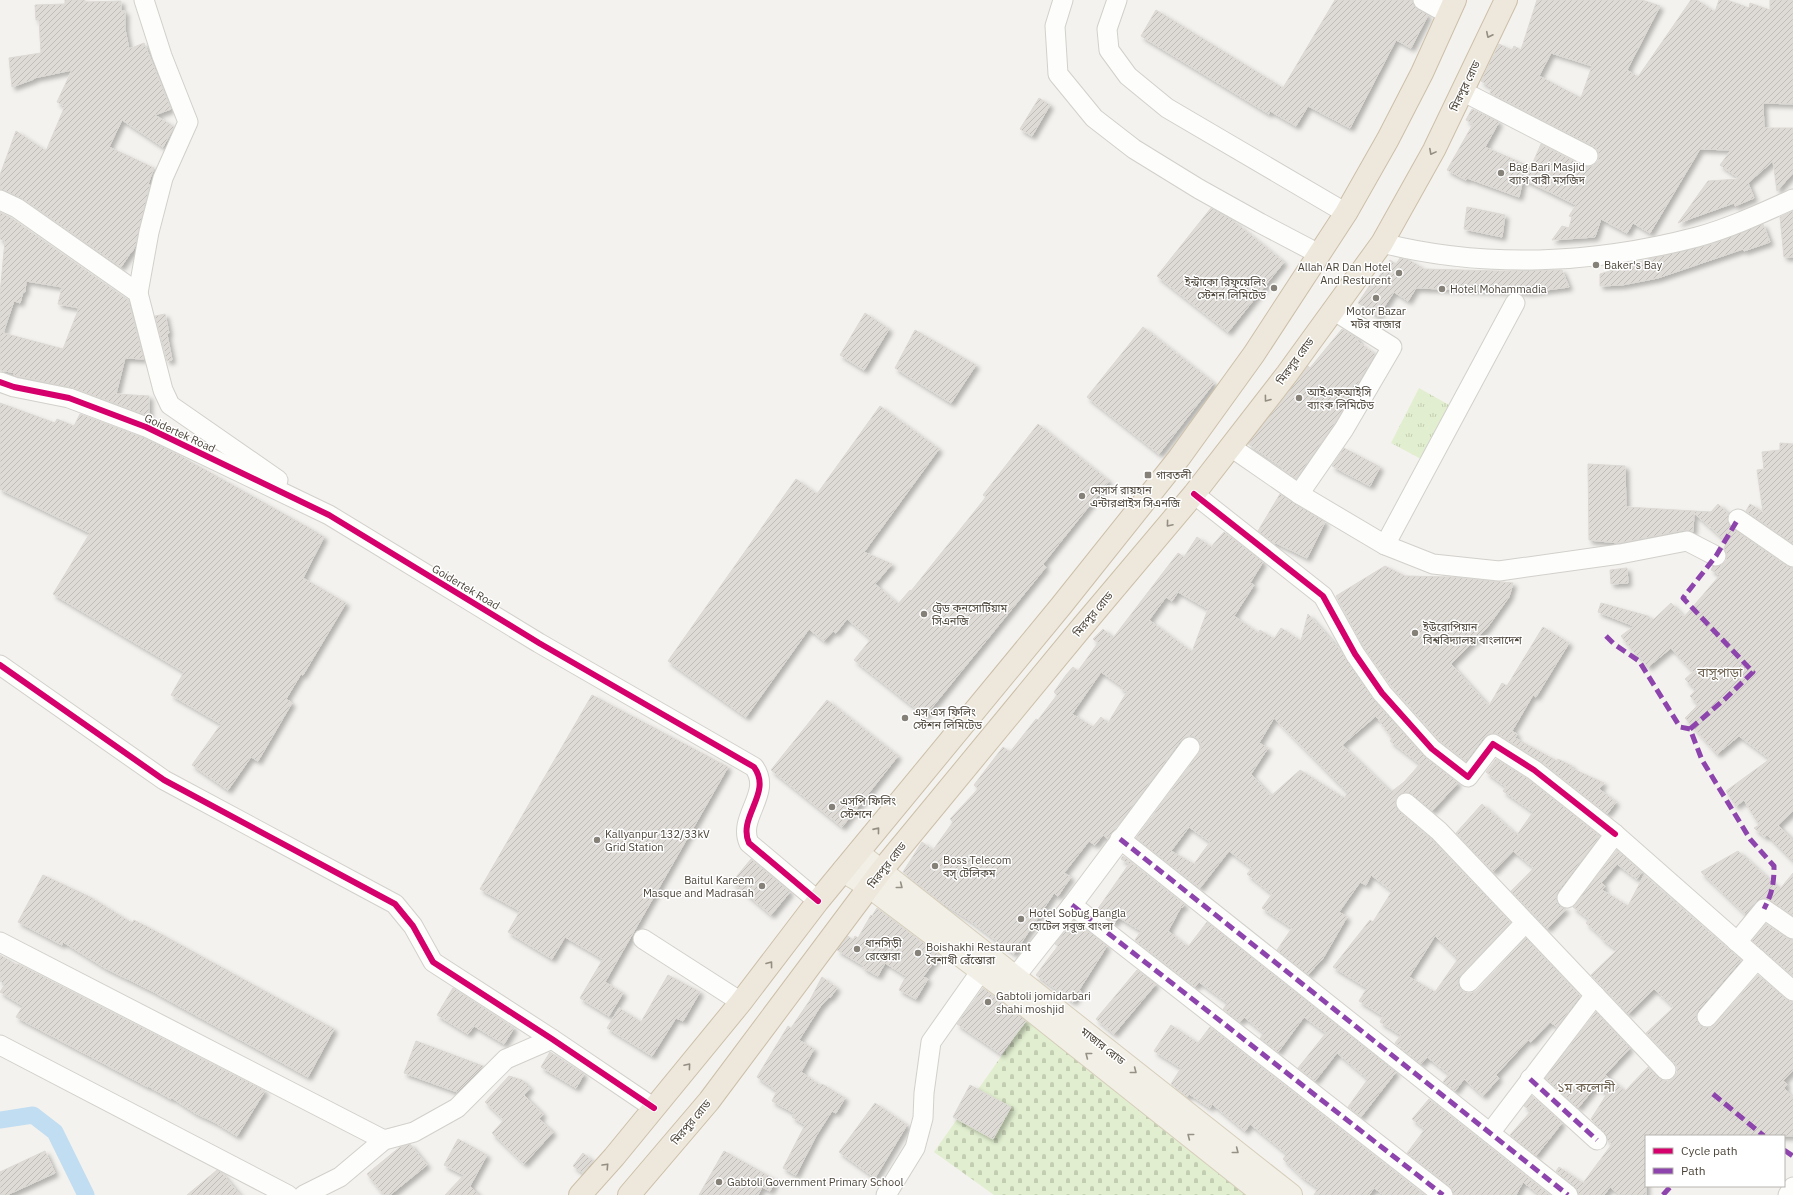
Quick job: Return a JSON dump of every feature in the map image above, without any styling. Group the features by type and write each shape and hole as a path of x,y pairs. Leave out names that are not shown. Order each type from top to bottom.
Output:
{"highway":[{"name":"মিরপুর রোড","path":"630,1195 709,1101 875,879 1077,633 1194,494 1333,310 1382,243 1434,150 1506,0"},
{"path":"580,1195 614,1158 741,1002 818,901 1179,458 1254,354 1346,213 1388,139 1422,73 1451,7"}],"main road":[{"name":"মাজার রোড","path":"858,853 875,879 981,971 1260,1194"},
{"name":"মাজার রোড","path":"843,871 875,879 1015,977 1291,1195"}],"street":[{"path":"0,200 17,208 138,292 149,232 163,178 188,122 162,56 144,0"},
{"path":"1063,0 1055,26 1058,74 1094,118 1134,149 1199,189 1319,254"},
{"path":"1118,0 1107,29 1109,50 1128,76 1166,108 1346,213"},
{"path":"1423,0 1451,7"},
{"path":"1462,91 1588,156"},
{"path":"1382,243 1441,256 1489,260 1530,261 1604,255 1645,249 1698,236 1793,200"},
{"name":"Goidertek Road","path":"138,292 163,390 170,405 329,515 539,643 754,767 759,774 761,785 746,828 746,836 749,843 818,901"},
{"path":"1385,545 1515,303"},
{"path":"1299,494 1344,429 1392,347 1333,310"},
{"name":"Goidertek Road","path":"0,382 14,387 69,398 146,427 329,515"},
{"path":"1231,447 1299,494 1385,545 1433,564 1499,571 1620,554 1687,541 1716,556"},
{"path":"1194,494 1323,596 1355,654 1382,693 1432,749 1468,777 1493,744 1534,770 1615,834 1793,991"},
{"path":"1738,519 1793,557"},
{"path":"0,665 164,780 395,904 413,926 433,962 552,1039 654,1108"},
{"path":"1015,977 1072,905 1120,838 1190,747"},
{"path":"1406,803 1439,831 1485,879 1524,923 1666,1070"},
{"path":"1567,898 1615,834"},
{"path":"1120,838 1568,1195"},
{"path":"1072,905 1443,1195"},
{"path":"1737,942 1764,908 1793,929"},
{"path":"1469,982 1524,923"},
{"path":"643,939 741,1002"},
{"path":"0,942 384,1140"},
{"path":"1707,1017 1757,959"},
{"path":"886,1195 915,1148 924,1118 924,1093 931,1042 981,971"},
{"path":"1490,1133 1595,995"},
{"path":"304,1195 340,1177 384,1140 414,1132 457,1108 506,1059 552,1039"},
{"path":"0,1045 288,1195"},
{"path":"1530,1079 1597,1140"},
{"path":"1788,1195 1793,1188"}],"green space":[{"path":"1419,388 1449,405 1421,459 1391,443"},
{"path":"1026,1021 1265,1188 1260,1195 994,1195 934,1152"}],"building":[{"path":"65,0 85,0 85,2 121,1 121,11 125,11 125,29 129,49 144,43 171,109 155,115 174,127 163,147 122,120 109,147 154,168 148,184 150,185 136,244 121,267 23,199 0,189 0,175 16,131 46,151 65,106 57,102 72,70 34,78 12,87 9,58 41,53 39,20 36,20 35,5 65,4"},
{"path":"1335,0 1412,0 1414,6 1428,15 1411,48 1396,40 1350,128 1308,106 1296,126 1270,111 1269,114 1141,36 1156,10 1283,88"},
{"path":"1537,0 1642,0 1660,6 1627,70 1638,77 1691,0 1697,0 1715,12 1719,0 1727,0 1749,8 1750,3 1770,10 1770,0 1793,0 1793,104 1763,103 1764,128 1793,128 1793,173 1777,191 1773,161 1748,183 1754,198 1735,206 1734,203 1678,223 1708,181 1740,179 1720,165 1731,150 1700,149 1650,233 1633,223 1627,233 1601,219 1595,237 1552,240 1562,226 1569,228 1572,217 1569,216 1576,205 1523,179 1519,197 1467,178 1466,180 1447,170 1473,124 1466,120 1472,109 1499,122 1485,147 1531,167 1541,144 1583,166 1589,167 1598,161 1599,155 1593,146 1490,93 1492,88 1481,81 1499,44 1512,50 1514,46 1521,50","holes":["1551,53 1592,66 1581,98 1539,76"]},
{"path":"1039,98 1050,105 1032,136 1020,129"},
{"path":"1467,207 1505,215 1502,237 1464,229"},
{"path":"1211,208 1231,219 1284,262 1228,332 1157,276"},
{"path":"1793,211 1793,257 1784,257 1780,217"},
{"path":"0,212 11,218 128,300 144,359 125,358 116,394 149,396 149,416 73,388 17,376 14,375 15,373 0,370 0,294 5,241 0,239","holes":["26,281 62,287 58,304 79,308 63,349 3,333 14,301 20,303 23,292 25,292"]},
{"path":"1763,224 1770,242 1744,251 1743,249 1658,278 1622,285 1600,286 1600,274 1648,259 1712,244"},
{"path":"1400,258 1409,260 1424,269 1500,271 1562,270 1569,287 1531,292 1416,288 1408,301 1394,292 1378,316 1358,303 1374,279 1376,281 1390,260 1396,264"},
{"path":"865,313 889,329 864,370 840,355"},
{"path":"165,314 172,360 167,361 155,316"},
{"path":"1143,327 1214,383 1159,454 1087,397"},
{"path":"1342,329 1359,339 1357,341 1375,354 1335,423 1296,479 1281,468 1282,467 1248,444 1308,366 1310,368"},
{"path":"915,330 976,365 951,403 895,368"},
{"path":"0,403 55,423 57,419 74,426 80,414 142,437 175,453 324,537 303,578 346,603 303,675 301,674 286,699 292,703 258,761 251,757 228,790 192,765 221,724 171,695 184,672 53,594 90,533 0,489"},
{"path":"880,406 939,449 864,552 892,564 875,584 898,604 910,590 911,591 986,497 983,495 1038,424 1109,481 1043,564 1046,567 925,716 854,660 871,639 847,619 836,633 833,631 824,641 809,629 746,717 668,661 796,479 817,494"},
{"path":"1780,443 1793,444 1793,544 1746,511 1750,504 1763,512 1757,470 1764,469 1762,452 1780,450"},
{"path":"1344,448 1380,467 1370,486 1332,466"},
{"path":"1588,464 1625,466 1626,507 1711,512 1718,504 1729,514 1728,523 1732,528 1787,566 1793,568 1793,811 1778,825 1793,840 1793,861 1767,835 1765,837 1754,828 1759,825 1744,800 1736,806 1726,791 1770,759 1739,736 1717,754 1685,718 1698,705 1690,696 1696,690 1685,679 1693,672 1671,648 1648,667 1621,636 1634,626 1598,612 1601,603 1648,616 1652,621 1671,603 1684,617 1720,575 1711,570 1713,566 1722,565 1726,561 1727,555 1724,548 1727,542 1694,513 1693,532 1685,530 1619,543 1589,540"},
{"path":"1280,494 1325,522 1307,558 1276,543 1275,544 1258,531"},
{"path":"1224,532 1263,562 1250,583 1254,585 1234,616 1258,633 1260,630 1274,639 1281,628 1301,641 1308,614 1340,650 1374,700 1424,756 1458,783 1432,811 1408,792 1398,796 1395,801 1396,807 1399,811 1431,839 1511,922 1461,975 1458,980 1458,985 1461,990 1467,993 1472,993 1477,990 1526,938 1580,996 1557,1027 1550,1022 1531,1042 1528,1040 1496,1075 1499,1078 1483,1096 1464,1079 1455,1091 1443,1082 1449,1074 1427,1057 1421,1064 1395,1043 1401,1035 1380,1022 1383,1016 1359,1001 1367,988 1333,967 1370,920 1373,922 1392,891 1371,875 1366,885 1360,882 1339,912 1347,917 1322,960 1308,975 1277,950 1292,928 1262,908 1272,894 1247,874 1252,868 1229,851 1200,888 1136,838 1199,753 1201,748 1200,742 1197,738 1192,736 1181,740 1108,839 1103,835 1095,845 1089,841 1064,873 1071,877 1058,896 1054,893 1014,954 969,920 939,901 903,872 922,842 933,850 953,822 950,819 978,789 974,785 1003,747 1010,752 1036,719 1038,720 1057,695 1054,692 1066,675 1073,667 1078,671 1098,643 1093,639 1103,629 1113,638 1178,553 1184,557 1197,537 1211,547","holes":["1178,592 1208,609 1192,652 1149,620 1166,597 1172,601","1101,672 1122,686 1120,688 1127,692 1108,723 1101,717 1093,727 1072,714","1376,716 1392,738 1390,741 1420,764 1404,782 1391,792 1342,745","1274,718 1348,793 1344,798 1300,770 1271,796 1251,774 1268,748 1259,743","1189,827 1210,842 1194,864 1171,851","1435,936 1458,959 1435,992 1409,977"]},
{"path":"1385,566 1405,576 1453,577 1513,583 1509,597 1487,628 1451,664 1489,706 1502,683 1507,686 1543,627 1569,643 1536,697 1533,695 1512,731 1517,734 1515,738 1557,761 1558,759 1572,766 1571,768 1604,783 1599,789 1616,802 1607,814 1541,761 1499,735 1493,733 1484,737 1466,761 1440,741 1391,686 1364,648 1336,596"},
{"path":"1627,568 1628,583 1611,584 1610,570"},
{"name":"Kallyanpur 132/33kV Grid Station","path":"592,695 728,767 605,982 623,993 609,1016 580,998 603,959 565,937 552,959 508,932 520,911 480,889"},
{"path":"827,700 898,756 842,827 771,770"},
{"path":"1496,759 1528,779 1600,836 1558,891 1556,897 1557,903 1566,909 1547,929 1511,891 1534,868 1513,851 1493,872 1456,833 1482,804 1517,835 1533,812 1503,791 1506,787 1486,772"},
{"path":"1617,850 1642,872 1637,879 1617,864 1601,883 1605,886 1602,890 1628,906 1644,875 1741,960 1698,1010 1696,1015 1700,1026 1705,1028 1715,1024 1758,975 1786,999 1793,1002 1793,1070 1783,1081 1787,1084 1784,1088 1793,1098 1793,1136 1645,1135 1646,1195 1620,1195 1610,1187 1604,1195 1579,1195 1575,1187 1556,1171 1559,1167 1583,1183 1612,1144 1608,1141 1604,1132 1591,1119 1607,1094 1596,1086 1578,1108 1545,1078 1596,1012 1630,1048 1605,1075 1625,1091 1648,1067 1663,1081 1668,1081 1677,1073 1677,1067 1646,1033 1674,1007 1654,989 1628,1014 1591,975 1617,950 1601,938 1602,937 1586,923 1589,919 1573,907"},
{"path":"1738,851 1780,889 1793,873 1793,916 1765,898 1756,902 1745,914 1701,872"},
{"path":"1123,856 1185,905 1182,908 1181,907 1168,931 1188,947 1207,922 1396,1072 1361,1117 1348,1107 1368,1079 1337,1053 1315,1081 1298,1068 1326,1033 1304,1017 1278,1052 1260,1038 1264,1033 1244,1017 1240,1022 1223,1009 1228,1003 1199,982 1195,987 1135,940 1141,931 1118,917 1114,924 1097,910 1129,864 1121,859"},
{"name":"Baitul Kareem Masque and Madrasah","path":"751,859 790,892 771,915 732,882"},
{"path":"43,875 90,897 132,923 134,920 157,932 334,1029 308,1077 152,991 105,968 63,942 62,945 18,922"},
{"path":"877,908 939,955 923,977 928,979 916,999 899,990 906,976 885,963 878,976 863,968 864,966 837,950 848,936 853,940 855,936 858,938 871,915 872,916"},
{"path":"1074,920 1107,946 1073,1002 1036,975 1058,946 1055,944"},
{"path":"1766,924 1787,938 1793,940 1793,976 1752,941"},
{"path":"0,955 265,1091 237,1136 216,1123 195,1113 172,1098 171,1099 16,1017 23,1006 0,992 5,984 0,981"},
{"path":"1137,970 1156,984 1114,1034 1096,1019"},
{"path":"668,975 700,992 683,1021 676,1018 652,1056 607,1028 619,1008 641,1022"},
{"path":"822,977 837,988 830,998 829,997 820,1007 799,1040 814,1049 801,1072 821,1086 822,1084 845,1098 836,1113 832,1111 816,1136 796,1175 783,1168 805,1125 792,1117 794,1113 772,1101 777,1091 757,1077 788,1026 791,1028 810,1000"},
{"path":"453,988 514,1028 504,1044 474,1026 468,1034 437,1015"},
{"name":"Gabtoli jomidarbari shahi moshjid","path":"983,988 1026,1021 1001,1054 957,1024"},
{"path":"1171,1025 1198,1043 1210,1027 1422,1193 1421,1195 1384,1195 1374,1188 1369,1195 1314,1195 1318,1188 1302,1177 1283,1159 1287,1154 1250,1124 1245,1131 1212,1104 1210,1108 1189,1094 1187,1097 1171,1084 1181,1068 1154,1051"},
{"path":"416,1041 483,1066 457,1092 404,1073"},
{"path":"550,1052 584,1074 576,1088 541,1067"},
{"path":"509,1076 522,1080 530,1088 524,1095 543,1114 539,1119 553,1132 524,1164 492,1133 504,1120 485,1102"},
{"path":"970,1085 1011,1107 993,1139 953,1117"},
{"path":"1532,1096 1562,1123 1536,1156 1510,1135 1531,1111 1524,1106"},
{"path":"1429,1099 1550,1195 1540,1195 1523,1182 1516,1195 1454,1195 1450,1186 1407,1153 1425,1129 1412,1119"},
{"path":"875,1103 907,1125 875,1178 839,1152"},
{"path":"458,1139 487,1155 470,1186 479,1195 445,1195 464,1175 444,1165"},
{"path":"410,1144 427,1165 390,1195 384,1195 367,1174 400,1147"},
{"path":"45,1151 55,1173 7,1195 0,1195 0,1172"},
{"path":"724,1151 776,1180 770,1191 762,1187 758,1195 699,1195"},
{"path":"583,1153 593,1161 583,1173 573,1166"},
{"path":"217,1170 222,1173 240,1195 187,1195"}],"waterway":[{"path":"0,1120 33,1115 55,1132 86,1195"}],"marked path":[{"path":"1690,729 1725,699 1753,672 1683,598 1716,556 1738,519"},
{"path":"1606,636 1614,644 1639,661 1680,727 1690,729 1702,760 1750,839 1774,866 1772,889 1764,909"},
{"path":"1120,839 1568,1195"},
{"path":"1072,905 1443,1195"},
{"path":"1530,1079 1597,1140"},
{"path":"1713,1094 1763,1135"},
{"path":"1785,1151 1793,1156"},
{"path":"1663,1195 1670,1187"}],"cycle path":[{"path":"0,382 14,387 69,398 146,427 329,515 539,643 754,767 759,777 760,786 758,796 747,824 749,843 818,901"},
{"path":"1194,494 1323,596 1355,654 1382,693 1432,749 1468,777 1493,744 1534,770 1615,834"},
{"path":"0,665 164,780 395,904 413,926 433,962 552,1039 654,1108"}],"place":[{"name":"Bag Bari Masjid ব্যাগ বারী মসজিদ","path":"1501,173"},
{"name":"Baker's Bay","path":"1596,265"},
{"name":"Allah AR Dan Hotel And Resturent","path":"1399,273"},
{"name":"ইন্ট্রাকো রিফুয়েলিং স্টেশন লিমিটেড","path":"1274,288"},
{"name":"Hotel Mohammadia","path":"1442,289"},
{"name":"Motor Bazar মটর বাজার","path":"1376,298"},
{"name":"আইএফআইসি ব্যাংক লিমিটেড","path":"1299,398"},
{"name":"গাবতলী","path":"1148,475"},
{"name":"মেসার্স রায়হান এন্টারপ্রাইস সিএনজি","path":"1082,496"},
{"name":"ট্রেড কনসোর্টিয়াম সিএনজি","path":"924,614"},
{"name":"ইউরোপিয়ান বিশ্ববিদ্যালয় বাংলাদেশ","path":"1415,633"},
{"name":"এস এস ফিলিং স্টেশন লিমিটেড","path":"905,718"},
{"name":"এসপি ফিলিং স্টেশনে","path":"832,807"},
{"name":"Kallyanpur 132/33kV Grid Station","path":"597,840"},
{"name":"Boss Telecom বস্ টেলিকম","path":"935,866"},
{"name":"Baitul Kareem Masque and Madrasah","path":"762,886"},
{"name":"Hotel Sobug Bangla হোটেল সবুজ বাংলা","path":"1021,919"},
{"name":"ধানসিড়ী রেস্তোরা","path":"857,949"},
{"name":"Boishakhi Restaurant বৈশাখী রেঁস্তোরা","path":"918,953"},
{"name":"Gabtoli jomidarbari shahi moshjid","path":"988,1002"},
{"name":"Gabtoli Government Primary School","path":"719,1182"}],"district":[{"name":"বাসুপাড়া","path":"1720,672"},
{"name":"১ম কলোনী","path":"1586,1087"}]}
